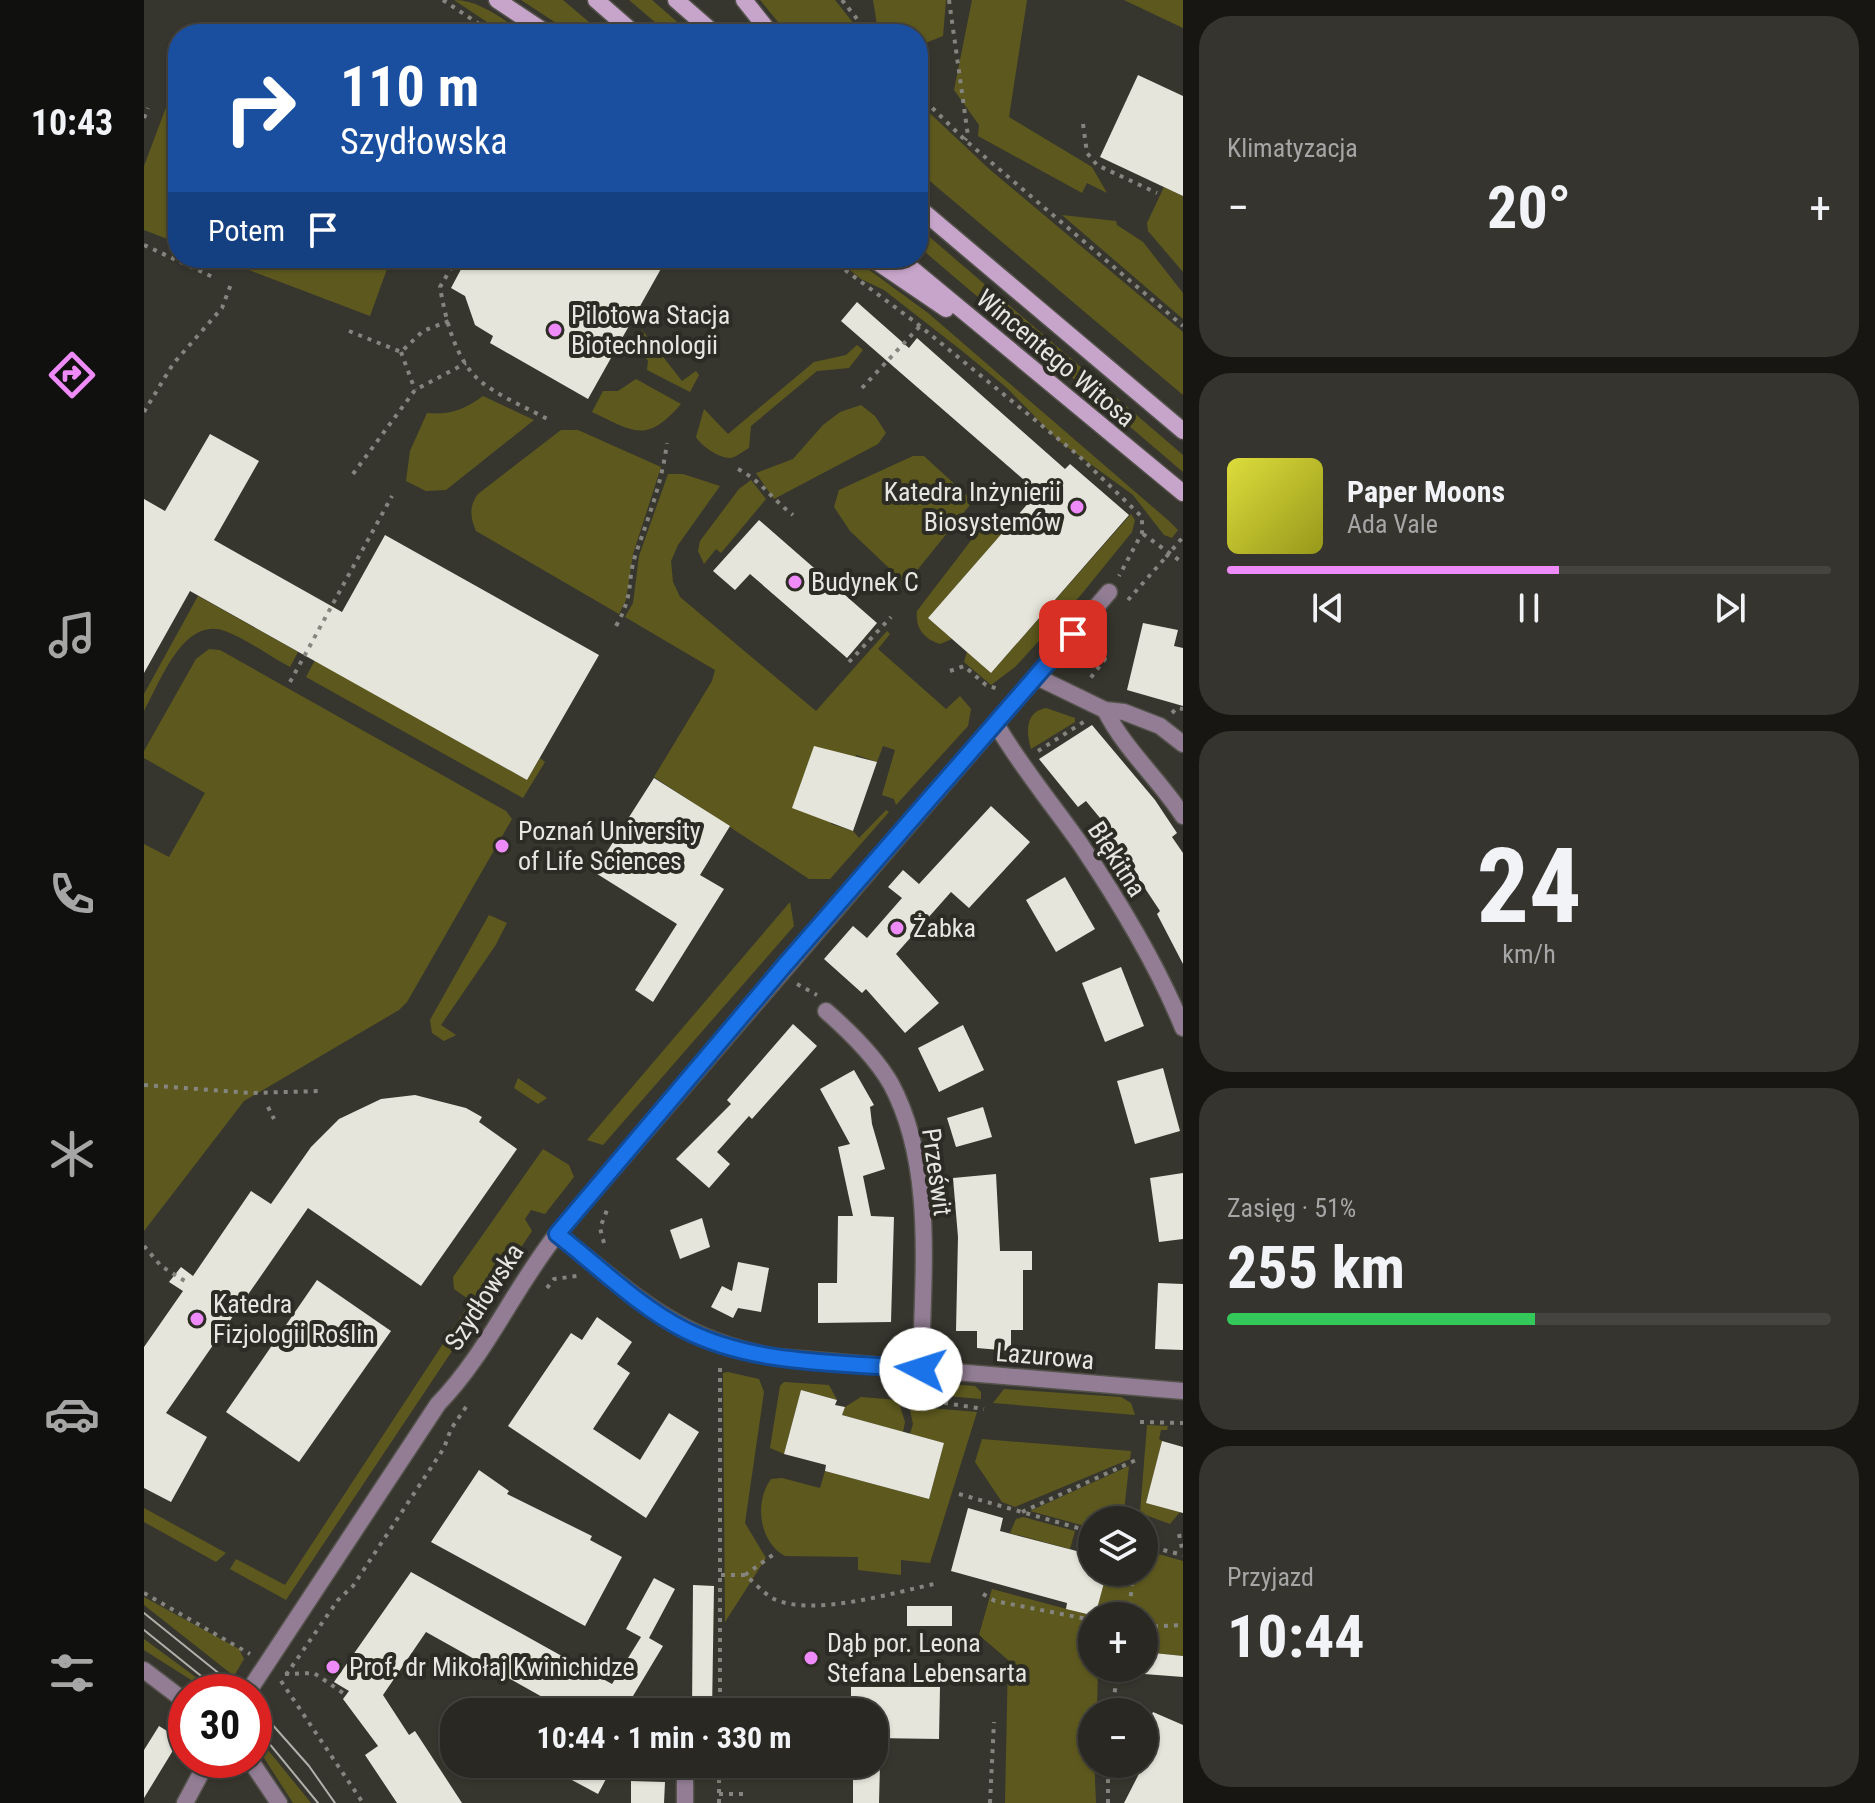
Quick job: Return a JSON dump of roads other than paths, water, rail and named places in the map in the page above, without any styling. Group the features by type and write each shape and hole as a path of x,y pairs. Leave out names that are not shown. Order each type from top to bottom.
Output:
{"main road":[{"path":"497,0 533,24"},
{"path":"596,0 624,24"},
{"path":"676,0 704,24"},
{"path":"744,0 763,24"},
{"name":"Wincentego Witosa","path":"928,215 1183,431"},
{"path":"886,268 1018,359"},
{"name":"Wincentego Witosa","path":"911,268 1183,493"}],"street":[{"name":"Szydłowska","path":"260,1674 438,1404 453,1388 517,1286 557,1234 784,966 1109,592"},
{"path":"1037,677 1098,714 1166,789 1183,816"},
{"path":"1098,714 1124,712 1160,726 1183,744"},
{"name":"Błękitna","path":"996,724 1014,755 1116,900 1182,1023"},
{"name":"Prześwit","path":"826,1011 880,1067 904,1118 921,1207 921,1369"},
{"name":"Lazurowa","path":"557,1234 682,1329 724,1346 776,1357 1183,1391"},
{"path":"144,1670 168,1688"},
{"path":"185,1803 198,1778"},
{"path":"262,1778 279,1803"},
{"path":"685,1778 685,1803"}],"tram line":[{"path":"144,1613 220,1674"},
{"path":"144,1630 199,1674"},
{"path":"272,1724 309,1766 335,1803"},
{"path":"272,1747 318,1803"}],"place":[{"name":"Pilotowa Stacja Biotechnologii","path":"555,330"},
{"name":"Katedra Inżynierii Biosystemów","path":"1077,507"},
{"name":"Budynek C","path":"795,582"},
{"name":"Poznań University of Life Sciences","path":"502,846"},
{"name":"Żabka","path":"897,928"},
{"name":"Katedra Fizjologii Roślin","path":"197,1319"},
{"name":"Dąb por. Leona Stefana Lebensarta","path":"811,1658"},
{"name":"Prof. dr Mikołaj Kwinichidze","path":"333,1667"}]}
